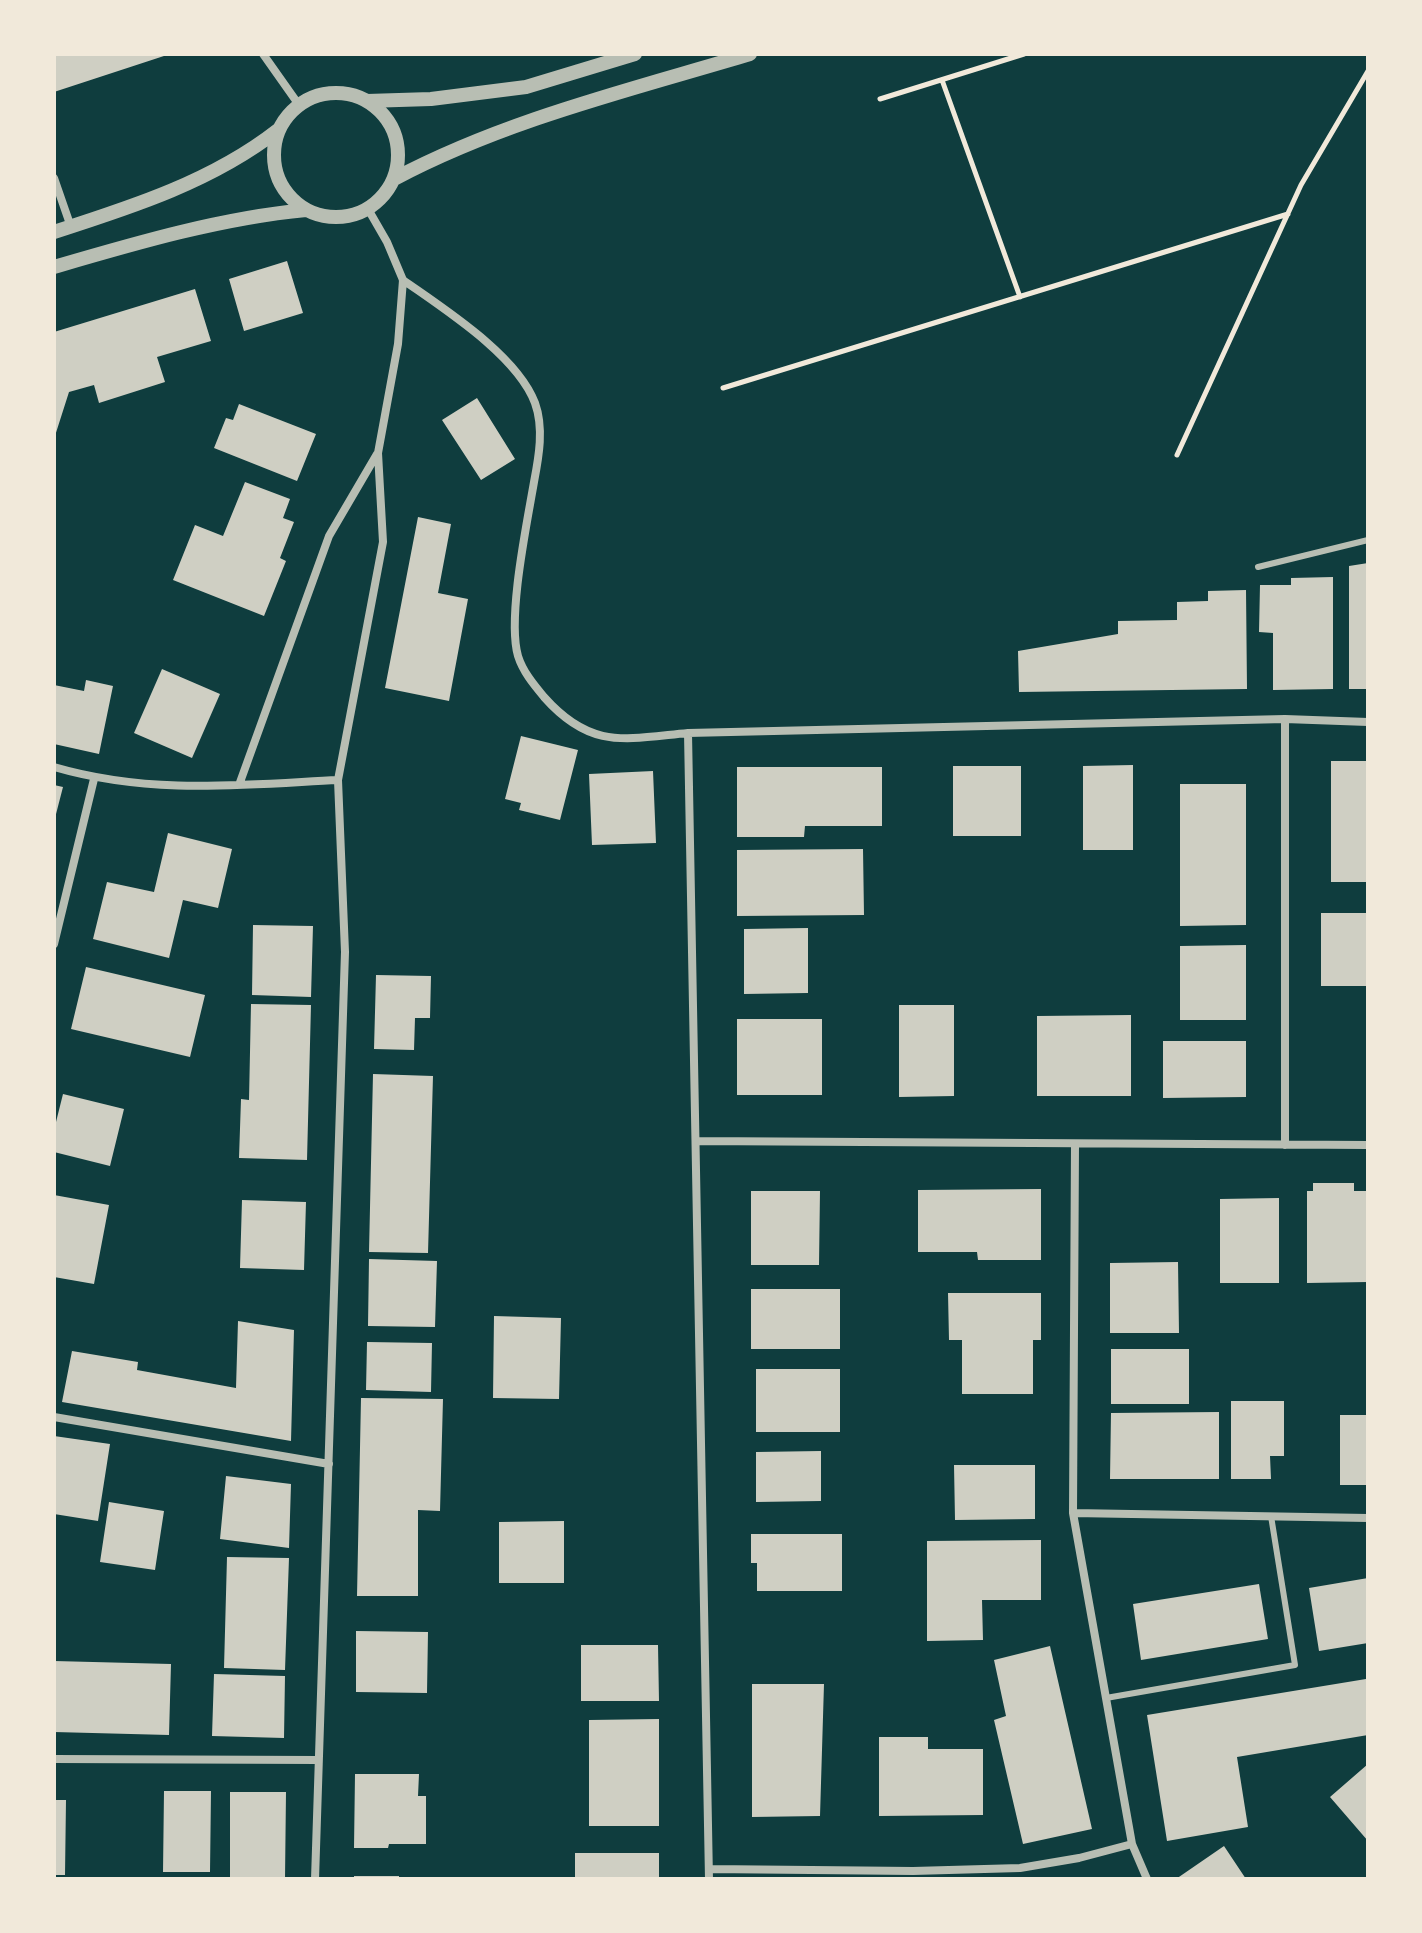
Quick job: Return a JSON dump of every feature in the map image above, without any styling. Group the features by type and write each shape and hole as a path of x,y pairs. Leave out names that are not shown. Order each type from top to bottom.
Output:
{"street":[{"path":"263,54 299,105"},
{"path":"54,232 172,190 224,167 279,129 299,105 315,96 332,93 367,101 431,99 526,87 635,54"},
{"path":"394,179 471,143 534,119 750,54"},
{"path":"54,267 273,213 306,210 337,217 368,209 383,196 394,179 398,155 394,131 385,117 367,101"},
{"path":"279,129 274,150 275,170 283,189 306,210"},
{"path":"54,178 71,227"},
{"path":"315,1879 345,952 338,780 383,542 378,453 398,344 403,280 387,242 368,209"},
{"path":"403,280 481,338 520,379 535,402 540,427 538,458 515,628 519,657 525,671 572,724 594,734 620,739 688,733 1285,719 1368,722"},
{"path":"239,785 329,536 378,453"},
{"path":"1285,719 1285,1145"},
{"path":"688,733 709,1874 913,1875 1020,1868 1079,1858 1132,1844"},
{"path":"54,767 94,779 176,787 338,780"},
{"path":"54,944 94,779"},
{"path":"696,1141 1368,1145"},
{"path":"1075,1144 1073,1513 1132,1844 1147,1879"},
{"path":"54,1417 329,1464"},
{"path":"1073,1513 1368,1518"},
{"path":"54,1759 318,1760"}],"lane":[{"path":"1258,567 1368,540"},
{"path":"1106,1698 1295,1665 1271,1516"}],"path":[{"path":"880,99 1024,54"},
{"path":"1177,455 1288,214 1340,114 1368,71"},
{"path":"942,80 1020,297"},
{"path":"723,388 1288,214"}],"building":[{"path":"54,54 167,54 167,55 54,92"},
{"path":"287,261 303,313 244,331 229,279"},
{"path":"195,289 211,341 157,357 165,382 99,403 94,385 69,392 54,439 54,332"},
{"path":"477,398 515,459 481,480 442,420"},
{"path":"239,404 316,434 297,481 214,448 226,418 233,420"},
{"path":"245,482 290,499 283,518 294,522 280,558 286,561 264,616 173,580 195,525 223,536"},
{"path":"418,517 451,524 438,593 468,599 449,701 385,688"},
{"path":"1368,563 1368,689 1349,689 1349,566"},
{"path":"1333,577 1333,689 1273,690 1273,633 1259,632 1260,585 1291,585 1291,578"},
{"path":"1246,590 1247,689 1019,692 1018,651 1118,634 1118,621 1177,620 1177,602 1208,601 1208,591"},
{"path":"162,669 220,694 192,758 134,733"},
{"path":"86,680 113,686 99,754 54,744 54,685 84,691"},
{"path":"521,736 578,750 560,820 519,810 521,803 505,799"},
{"path":"1331,761 1368,761 1368,882 1331,882"},
{"path":"1133,765 1133,850 1083,850 1083,766"},
{"path":"953,766 1021,766 1021,836 953,836"},
{"path":"737,767 882,767 882,826 805,826 804,837 737,837"},
{"path":"653,771 656,843 592,845 589,774"},
{"path":"1180,784 1246,784 1246,925 1180,926"},
{"path":"54,785 63,787 55,818 54,818"},
{"path":"168,833 232,849 218,908 183,900 169,958 93,939 107,882 154,892"},
{"path":"863,849 864,915 737,916 737,850"},
{"path":"1321,913 1368,913 1368,986 1321,986"},
{"path":"253,925 313,926 311,997 252,995"},
{"path":"808,928 808,993 744,994 744,929"},
{"path":"1246,945 1246,1020 1180,1020 1180,946"},
{"path":"86,967 205,995 190,1057 71,1029"},
{"path":"376,975 431,976 430,1018 415,1018 414,1050 374,1049"},
{"path":"251,1004 311,1005 307,1160 239,1158 241,1099 249,1100"},
{"path":"899,1005 954,1005 954,1096 899,1097"},
{"path":"1131,1015 1131,1096 1037,1096 1037,1016"},
{"path":"737,1019 822,1019 822,1095 737,1095"},
{"path":"1163,1041 1246,1041 1246,1097 1163,1098"},
{"path":"373,1074 433,1076 428,1253 369,1252"},
{"path":"63,1094 124,1109 110,1166 54,1152 54,1130"},
{"path":"1313,1183 1354,1183 1354,1191 1368,1191 1368,1282 1307,1283 1307,1191 1313,1191"},
{"path":"1041,1189 1041,1260 978,1260 977,1252 918,1252 918,1190"},
{"path":"751,1191 820,1191 819,1265 751,1265"},
{"path":"54,1195 109,1205 94,1284 54,1277"},
{"path":"1279,1198 1279,1283 1220,1283 1220,1199"},
{"path":"242,1200 306,1202 304,1270 240,1268"},
{"path":"369,1259 437,1261 435,1327 368,1326"},
{"path":"1178,1262 1179,1333 1110,1333 1110,1263"},
{"path":"751,1289 840,1289 840,1349 751,1349"},
{"path":"948,1293 1041,1293 1041,1340 1033,1340 1033,1394 962,1394 962,1340 949,1340"},
{"path":"494,1316 561,1318 559,1399 493,1398"},
{"path":"238,1321 294,1330 291,1441 62,1402 72,1351 138,1362 137,1370 236,1388"},
{"path":"367,1342 432,1343 431,1392 366,1390"},
{"path":"1111,1349 1189,1349 1189,1404 1111,1404"},
{"path":"756,1369 840,1369 840,1432 756,1432"},
{"path":"361,1398 443,1399 440,1511 418,1510 418,1596 357,1596"},
{"path":"1231,1401 1284,1401 1284,1456 1270,1456 1271,1479 1231,1479"},
{"path":"1219,1412 1219,1479 1110,1479 1111,1413"},
{"path":"1340,1415 1368,1415 1368,1485 1340,1485"},
{"path":"54,1436 110,1444 98,1521 54,1514"},
{"path":"821,1451 821,1501 756,1502 756,1452"},
{"path":"954,1465 1035,1465 1035,1519 955,1520"},
{"path":"226,1476 291,1484 289,1548 220,1539"},
{"path":"109,1502 164,1511 155,1570 100,1562"},
{"path":"564,1521 564,1583 499,1583 499,1522"},
{"path":"751,1534 842,1534 842,1591 757,1591 757,1563 751,1563"},
{"path":"1041,1540 1041,1600 982,1600 983,1640 927,1641 927,1541"},
{"path":"227,1557 289,1558 285,1670 224,1668"},
{"path":"1368,1578 1368,1643 1319,1651 1309,1588"},
{"path":"1259,1584 1268,1639 1141,1660 1133,1604"},
{"path":"356,1631 428,1632 427,1693 356,1692"},
{"path":"581,1645 658,1645 659,1701 581,1701"},
{"path":"1050,1646 1092,1829 1023,1844 994,1720 1006,1716 994,1660"},
{"path":"54,1661 171,1664 169,1735 54,1732"},
{"path":"214,1674 285,1676 284,1738 212,1736"},
{"path":"1366,1679 1368,1735 1237,1757 1248,1827 1167,1841 1147,1715"},
{"path":"752,1684 824,1684 820,1816 752,1817"},
{"path":"659,1719 659,1826 589,1826 589,1720"},
{"path":"879,1737 928,1737 928,1749 983,1749 983,1815 879,1816"},
{"path":"1368,1764 1368,1841 1330,1797"},
{"path":"355,1774 419,1774 418,1796 426,1796 426,1844 354,1848"},
{"path":"164,1791 211,1791 210,1872 163,1872"},
{"path":"230,1792 286,1792 285,1879 230,1879"},
{"path":"54,1800 66,1800 65,1875 54,1875"},
{"path":"1224,1846 1246,1879 1176,1879"},
{"path":"575,1853 659,1853 659,1879 575,1879"},
{"path":"354,1876 399,1876 399,1879 354,1879"}]}
